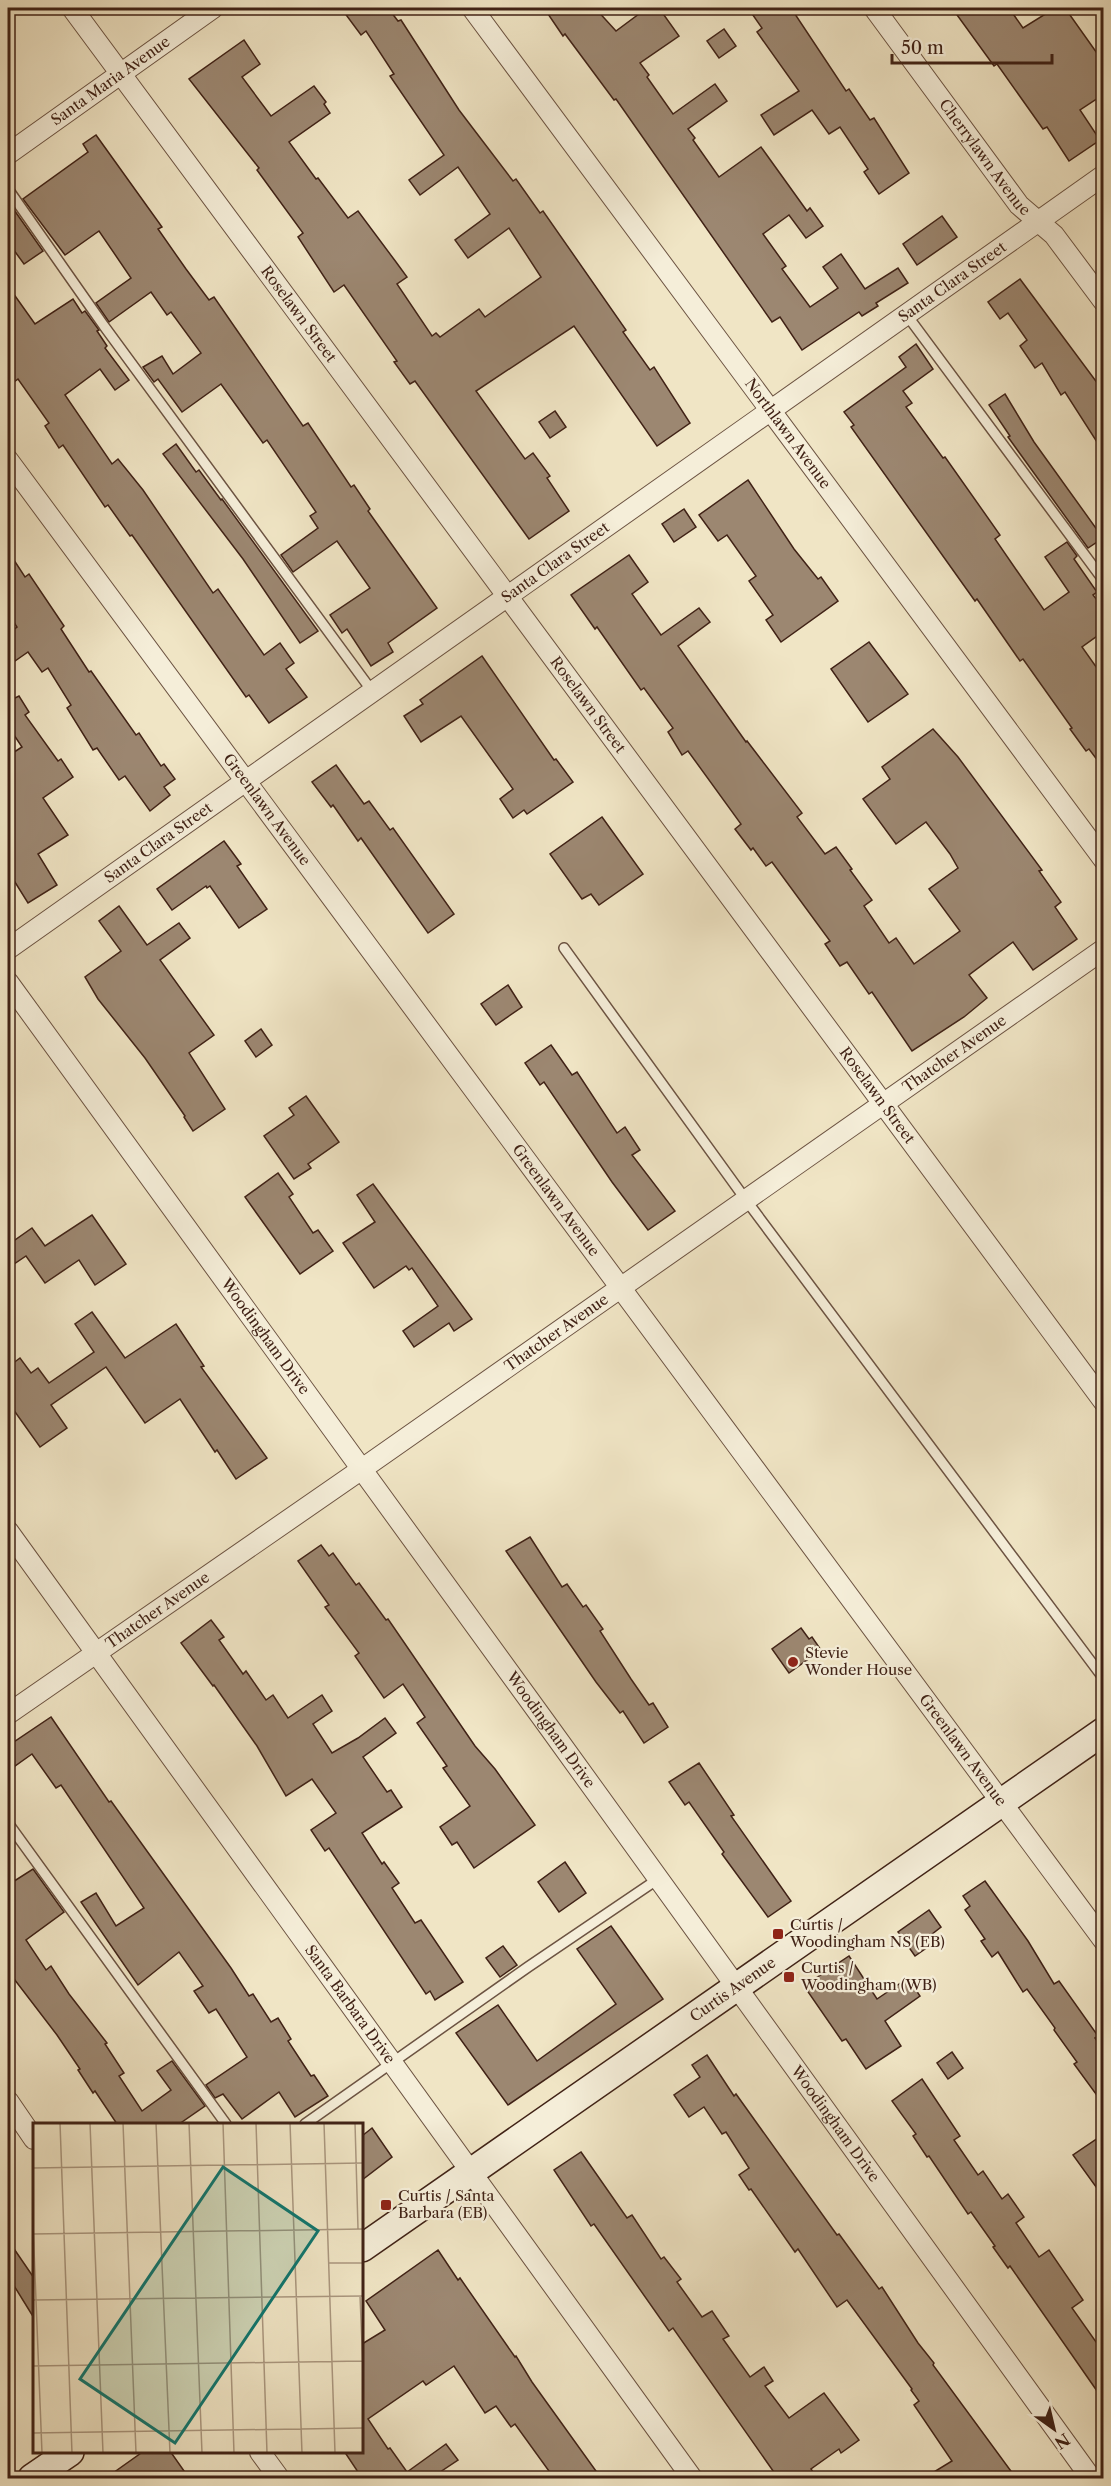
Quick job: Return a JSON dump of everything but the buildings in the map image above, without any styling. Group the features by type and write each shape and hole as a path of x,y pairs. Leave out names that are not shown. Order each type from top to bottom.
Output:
{"street":[{"name":"Roselawn Street","path":"72,8 1104,1402"},
{"name":"Santa Maria Avenue","path":"8,153 213,8"},
{"name":"Northlawn Avenue","path":"472,8 1104,860"},
{"name":"Cherrylawn Avenue","path":"874,8 1019,205 1054,235 1104,302"},
{"name":"Santa Clara Street","path":"8,949 1104,175"},
{"name":"Greenlawn Avenue","path":"8,460 1104,1941"},
{"name":"Thatcher Avenue","path":"8,1714 1104,949"},
{"name":"Woodingham Drive","path":"8,982 1091,2478"},
{"name":"Santa Barbara Drive","path":"8,1531 692,2478"},
{"name":"Curtis Avenue","path":"363,2247 1104,1731"},
{"path":"8,2101 33,2138"},
{"path":"32,2478 67,2453"},
{"path":"261,2453 279,2478"}],"lane":[{"path":"8,189 104,326 372,691"},
{"path":"906,314 1104,582"},
{"path":"564,948 746,1200 1104,1679"},
{"path":"8,1823 225,2123"},
{"path":"306,2123 528,1967 658,1879"}],"place":[{"name":"Stevie Wonder House","path":"793,1662"},
{"name":"Curtis / Woodingham NS (EB)","path":"778,1934"},
{"name":"Curtis / Woodingham (WB)","path":"789,1977"},
{"name":"Curtis / Santa Barbara (EB)","path":"386,2205"}]}
